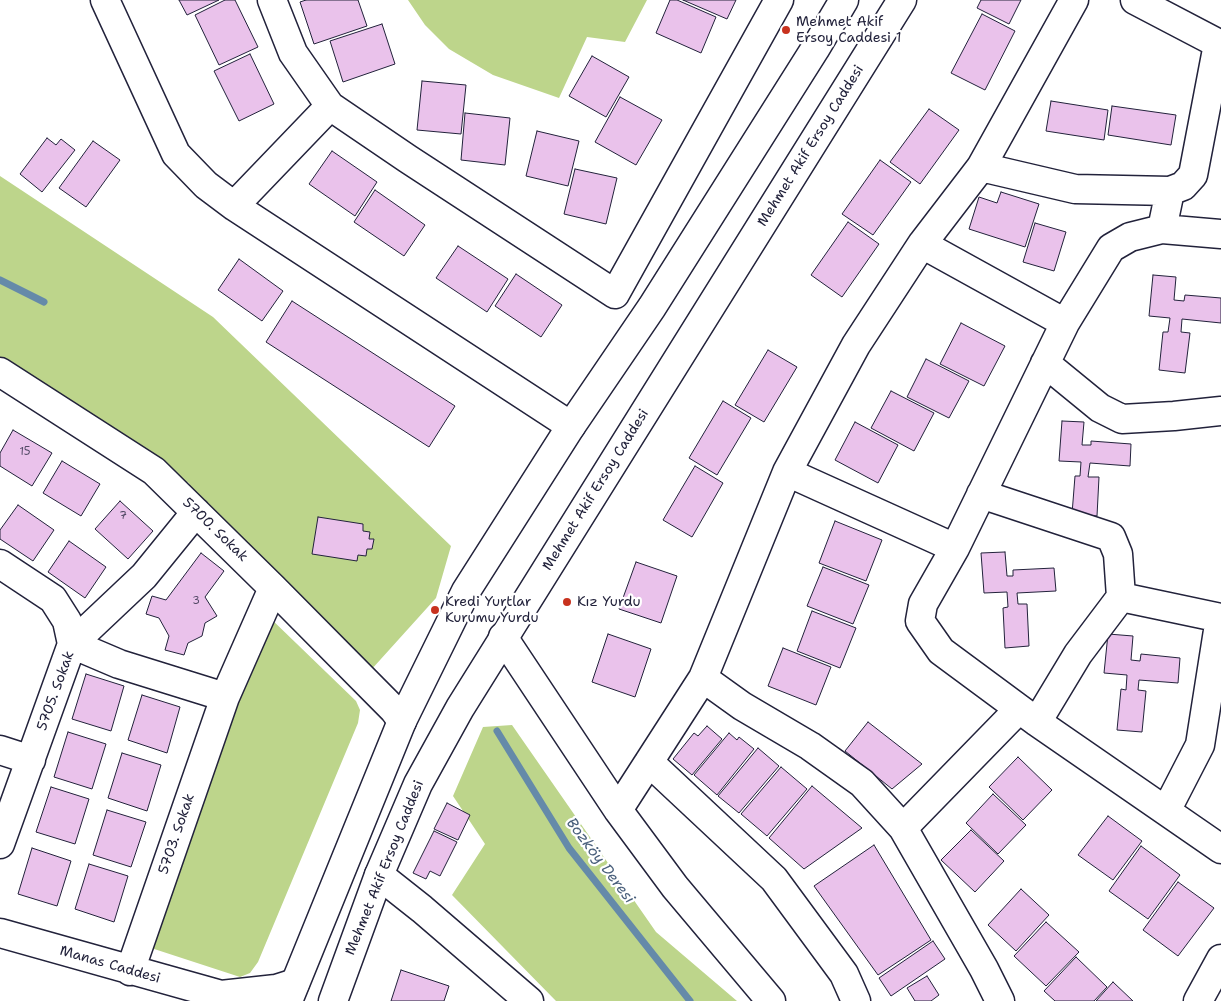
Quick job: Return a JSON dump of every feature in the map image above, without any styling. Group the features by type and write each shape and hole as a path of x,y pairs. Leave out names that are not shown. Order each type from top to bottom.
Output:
{"street":[{"path":"105,0 176,154 206,185 234,206 571,426"},
{"path":"272,0 293,52 330,106 615,294 779,0"},
{"path":"222,999 276,989 291,992 402,721 466,591 571,426 652,307 844,0"},
{"name":"Mehmet Akif Ersoy Caddesi","path":"332,1001 379,875 418,784 460,708 902,0"},
{"path":"618,810 703,678 787,472 856,345 922,244 981,167 1074,0"},
{"path":"981,167 1075,190 1170,191 1183,186 1193,175 1220,45 1135,0"},
{"path":"234,206 330,106"},
{"path":"1162,229 1170,191"},
{"path":"1221,234 1162,229 1130,237 1110,248 1065,323 955,548 923,604 920,621 941,651 1028,716 1221,849"},
{"path":"922,244 1065,323"},
{"path":"1045,363 1100,408 1122,419 1221,411"},
{"name":"5700. Sokak","path":"0,372 154,471 274,588 394,710 402,721"},
{"path":"787,472 955,548"},
{"path":"903,828 1028,716 1121,597 1118,554 1111,537 981,494"},
{"path":"196,512 144,576 72,644 119,664 225,697"},
{"name":"5705. Sokak","path":"0,564 53,600 67,621 72,644 0,844"},
{"name":"5703. Sokak","path":"130,971 225,697 274,588"},
{"path":"1121,597 1220,618 1200,746 1166,811"},
{"path":"503,637 618,810 675,887 771,1001"},
{"path":"703,678 742,706 810,746 862,783 903,828 984,969 1000,1001"},
{"path":"0,750 31,760"},
{"path":"649,762 774,879 844,974 856,1001"},
{"path":"379,875 422,909 529,1001"},
{"name":"Manas Caddesi","path":"0,933 222,999"},
{"path":"1198,1001 1221,959"}],"green space":[{"path":"408,0 647,0 625,42 587,37 559,98 493,75 449,49 425,25"},
{"path":"0,176 213,317 451,546 436,598 371,670 195,503 189,483 171,476 0,371"},
{"path":"267,615 356,701 360,710 358,723 258,962 250,973 240,977 145,946"},
{"path":"512,725 656,932 737,1001 556,1001 452,895 485,844 453,796 483,727"}],"building":[{"path":"179,0 219,0 187,15"},
{"path":"225,0 235,0 258,47 219,65 195,15"},
{"path":"306,0 358,0 367,26 314,44 300,2"},
{"path":"670,0 677,0 716,17 701,53 656,33"},
{"path":"683,0 736,0 727,19"},
{"path":"981,0 1021,0 1009,24 977,8"},
{"path":"982,14 1015,31 985,90 951,73"},
{"path":"382,24 395,64 343,82 330,41"},
{"path":"250,54 274,104 239,121 214,71"},
{"path":"592,56 629,77 606,117 569,96"},
{"path":"422,81 466,85 461,134 417,130"},
{"path":"620,97 662,120 636,165 595,142"},
{"path":"1051,101 1108,110 1104,140 1046,131"},
{"path":"1112,106 1176,115 1171,145 1108,135"},
{"path":"929,109 959,130 920,184 890,162"},
{"path":"465,113 510,118 505,165 461,160"},
{"path":"537,131 579,141 568,186 526,176"},
{"path":"47,138 56,145 61,139 75,150 42,192 20,174"},
{"path":"93,141 120,160 86,207 59,188"},
{"path":"332,151 377,182 355,216 309,184"},
{"path":"880,160 911,182 873,235 842,214"},
{"path":"575,169 617,178 606,224 564,214"},
{"path":"375,190 425,225 404,256 354,222"},
{"path":"1001,192 1039,204 1025,247 969,229 979,197 997,203"},
{"path":"848,222 879,244 842,297 811,275"},
{"path":"1035,223 1066,232 1054,271 1023,262"},
{"path":"458,246 508,279 487,312 436,278"},
{"path":"239,259 283,291 262,321 218,290"},
{"path":"516,274 562,305 541,337 495,306"},
{"path":"1153,275 1176,277 1174,300 1184,301 1185,295 1221,298 1221,323 1182,319 1181,332 1190,333 1185,373 1159,370 1163,332 1168,332 1170,318 1149,316"},
{"path":"292,301 455,406 429,447 266,342"},
{"path":"961,323 1005,346 984,386 940,364"},
{"path":"768,350 797,367 764,422 735,405"},
{"path":"926,359 969,381 949,418 907,397"},
{"path":"891,391 934,413 914,451 871,428"},
{"path":"723,401 751,418 717,475 689,458"},
{"path":"1062,421 1084,422 1082,445 1091,445 1091,441 1131,444 1130,466 1090,463 1088,477 1099,477 1097,516 1072,514 1075,476 1080,476 1081,462 1059,461"},
{"path":"855,422 898,445 878,483 835,460"},
{"path":"13,430 52,453 32,486 0,466 0,453"},
{"path":"62,461 100,484 81,516 43,493"},
{"path":"695,466 723,483 692,537 663,520"},
{"path":"120,501 153,531 128,559 95,529"},
{"path":"18,505 54,530 33,561 0,539 0,530"},
{"path":"318,517 363,524 363,531 370,532 369,539 374,539 372,549 367,549 366,556 358,555 357,561 312,554"},
{"path":"835,521 882,540 866,581 819,563"},
{"path":"69,541 106,567 85,598 48,572"},
{"path":"1005,552 1007,576 1013,576 1013,570 1054,568 1056,591 1017,593 1018,604 1027,604 1029,646 1005,648 1003,608 1008,607 1007,592 984,593 981,553"},
{"path":"201,553 224,571 205,597 217,616 205,623 202,636 188,643 184,655 165,650 169,636 159,618 146,614 152,596 166,600"},
{"path":"636,562 677,576 661,623 619,609"},
{"path":"823,567 869,585 853,624 807,606"},
{"path":"812,611 856,628 840,668 797,651"},
{"path":"608,634 651,649 635,697 592,682"},
{"path":"1108,634 1133,636 1131,660 1140,661 1141,654 1180,658 1178,683 1139,680 1138,690 1146,691 1142,732 1117,730 1121,689 1126,690 1127,675 1104,673"},
{"path":"783,648 831,667 816,705 768,686"},
{"path":"86,674 124,686 111,731 72,719"},
{"path":"142,695 180,707 167,753 128,740"},
{"path":"868,722 922,764 892,789 845,751"},
{"path":"707,726 722,739 692,775 673,759 694,733 698,736"},
{"path":"68,732 106,744 92,789 54,777"},
{"path":"729,733 737,740 739,737 754,749 717,795 694,775"},
{"path":"758,748 779,766 739,813 718,796"},
{"path":"122,753 161,765 147,811 108,798"},
{"path":"1018,757 1052,790 1023,820 989,787"},
{"path":"781,767 807,789 767,836 741,814"},
{"path":"812,786 862,828 804,869 769,838"},
{"path":"51,787 89,799 75,844 36,832"},
{"path":"993,794 1026,825 998,854 966,823"},
{"path":"447,803 470,815 458,840 434,829"},
{"path":"107,810 146,822 131,867 93,855"},
{"path":"1108,816 1142,841 1113,880 1078,855"},
{"path":"971,830 1004,861 975,892 941,860"},
{"path":"434,831 457,842 440,876 430,871 426,879 413,873"},
{"path":"874,845 931,940 878,975 814,886"},
{"path":"1141,846 1180,875 1148,919 1109,891"},
{"path":"32,848 71,861 57,906 18,894"},
{"path":"89,864 128,876 114,922 75,909"},
{"path":"1178,882 1214,908 1178,956 1143,930"},
{"path":"1021,889 1049,915 1016,951 988,925"},
{"path":"1046,922 1079,952 1046,986 1014,956"},
{"path":"933,941 945,959 891,996 879,978"},
{"path":"1076,957 1107,987 1094,1001 1055,1001 1044,991"},
{"path":"401,970 449,986 444,1001 391,1001"},
{"path":"927,976 939,995 931,1001 915,1001 907,988"},
{"path":"1113,982 1133,1001 1096,1001"}],"waterway":[{"name":"Bozköy Deresi","path":"0,280 44,302"},
{"name":"Bozköy Deresi","path":"497,731 569,848 690,1001"}],"place":[{"name":"Mehmet Akif Ersoy Caddesi 1","path":"786,30"},
{"name":"Kız Yurdu","path":"567,602"},
{"name":"Kredi Yurtlar Kurumu Yurdu","path":"435,610"}]}
